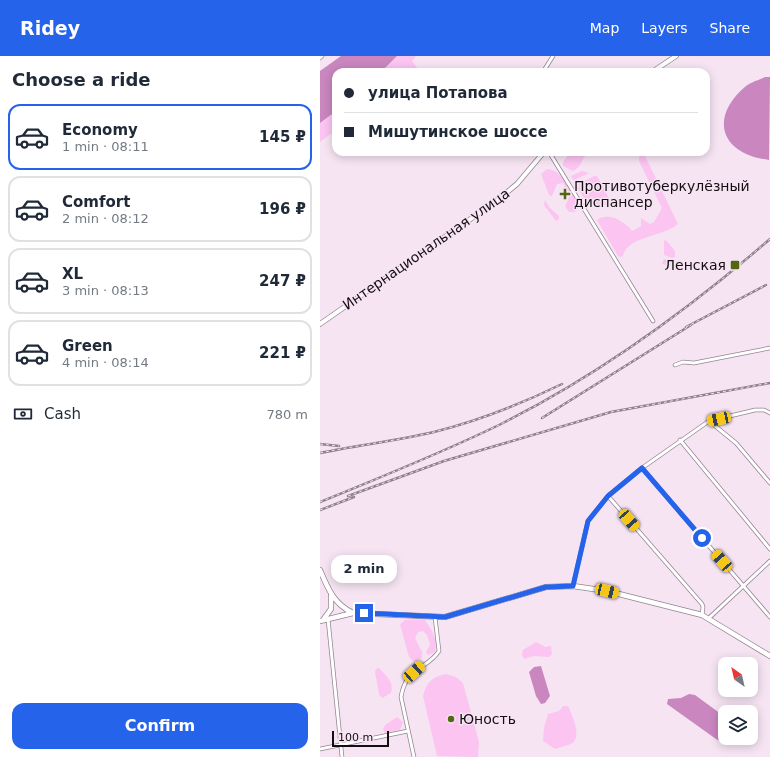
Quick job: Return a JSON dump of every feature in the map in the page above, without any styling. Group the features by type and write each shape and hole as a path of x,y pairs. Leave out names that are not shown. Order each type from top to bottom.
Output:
{"main road":[{"path":"320,570 330,594 343,608 353,613"},
{"path":"324,620 353,613 435,617 453,615 546,587 573,586 607,591 702,615 770,656"},
{"path":"324,620 330,609 330,594"}],"street":[{"path":"546,68 553,56"},
{"path":"658,68 676,56"},
{"name":"Интернациональная улица","path":"320,324 495,202 517,184 541,156"},
{"path":"551,156 653,321"},
{"path":"675,365 683,362 694,363 770,348"},
{"path":"573,586 588,521 608,496 642,468 709,421 755,410 764,410 770,413"},
{"path":"709,421 736,443 770,483"},
{"path":"680,440 770,549"},
{"path":"642,468 770,617"},
{"path":"608,496 702,604 702,615"},
{"path":"709,618 770,561"},
{"path":"414,757 401,697 402,690 414,672 430,661 439,650 435,617"},
{"path":"324,620 342,757"},
{"path":"320,749 408,731"}],"shaded area":[{"path":"341,56 397,56 385,68 332,68 332,114 320,123 320,71"},
{"path":"397,56 416,56 412,61 417,68 385,68"},
{"path":"765,77 770,77 769,160 753,156 740,150 731,142 725,133 724,122 727,110 734,98 746,86"},
{"path":"332,114 332,133 320,142 320,123"},
{"path":"567,156 586,156 573,171 563,166 563,162"},
{"path":"645,156 678,224 664,232 631,244 621,257 618,256 597,220 611,217 626,224 632,231 641,226 641,218 650,224 654,222 662,208 639,161 639,157"},
{"path":"547,169 558,173 567,183 579,206 575,212 569,212 565,206 570,195 563,183 557,184 552,196 549,195 541,174"},
{"path":"582,171 589,173 574,180 572,178 571,176"},
{"path":"594,176 597,176 610,200 600,208 596,208 588,203 578,189 579,184"},
{"path":"545,200 549,207 559,216 559,219 556,221 544,205"},
{"path":"666,240 675,251 675,257 672,258 664,255 664,241"},
{"path":"664,259 679,262 680,270 677,267 662,264"},
{"path":"424,619 434,635 436,643 435,652 428,655 426,652 430,645 427,635 423,631 418,632 415,638 422,652 422,658 417,661 413,661 409,657 400,624 405,620"},
{"path":"536,642 545,647 551,646 552,654 549,657 534,656 524,659 522,655 523,650"},
{"path":"541,666 550,696 545,703 541,704 536,696 529,672 534,667"},
{"path":"379,668 389,679 392,685 391,693 382,698 379,694 375,672 376,669"},
{"name":"Юность","path":"446,674 456,677 463,683 479,742 478,757 437,756 423,696 426,687 431,681"},
{"path":"689,694 695,695 718,712 718,740 667,704 668,699 681,698"},
{"path":"563,706 568,706 570,710 576,726 576,736 571,744 555,749 543,741 544,728 548,714 559,711"},
{"path":"397,717 403,722 400,730 385,733 383,729 385,725"}],"railway":[{"path":"320,502 479,435 537,405 573,384 608,363 675,316 770,239"},
{"path":"686,327 766,285"},
{"path":"542,418 691,325"},
{"path":"348,496 444,461 611,412 770,383"},
{"path":"320,453 406,438 450,428 499,411 562,384"},
{"path":"320,444 339,446"},
{"path":"320,510 354,497"}],"place":[{"name":"Противотуберкулёзный диспансер","path":"565,194"},
{"name":"Ленская","path":"735,265"},
{"name":"Юность","path":"451,719"}],"route":[{"path":"364,613 445,617 546,587 573,586 588,521 594,511 608,496 642,468 702,538"}]}
